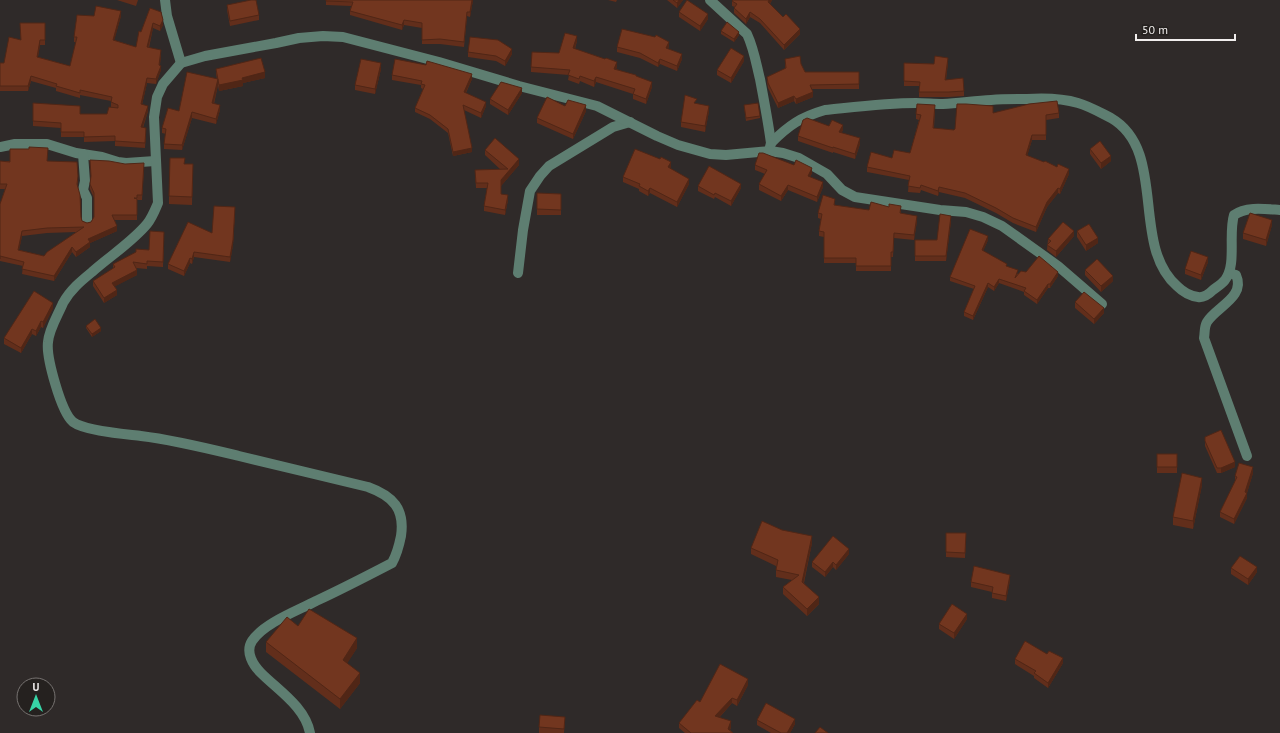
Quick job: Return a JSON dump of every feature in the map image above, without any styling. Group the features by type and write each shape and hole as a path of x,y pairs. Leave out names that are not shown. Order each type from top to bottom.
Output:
{"street":[{"path":"165,0 167,16 181,63"},
{"path":"710,0 747,34 751,42 754,50 770,147"},
{"path":"310,733 309,724 304,715 260,673 254,664 250,656 249,649 252,641 269,624 392,563 397,555 401,534 402,518 398,508 382,492 368,487 191,444 145,436 105,432 73,422 65,412 61,402 48,358 48,342 52,329 68,294 81,281 137,234 154,212 158,203 154,117 157,97 163,84 181,63 205,56 299,38 323,36 343,37 597,106 678,145 710,154 726,155 770,147 806,162 827,174 842,190 855,197 927,208 966,212 983,217 1002,226 1058,266 1102,304"},
{"path":"770,147 786,128 813,114 825,110 915,103 943,104 992,100 1051,98 1079,103 1112,118 1124,128 1134,142 1146,181 1148,209 1156,250 1163,271 1182,291 1200,298 1208,294 1225,280 1229,273 1231,256 1231,230 1234,215 1242,210 1280,210"},
{"path":"518,273 523,230 530,191 540,176 549,166 613,127 630,122"},
{"path":"0,147 15,144 47,144 76,153 126,163 155,161"},
{"path":"83,154 85,181 84,190 87,198 86,222"},
{"path":"1229,273 1236,275 1238,281 1236,294 1206,323 1204,338 1247,456"}],"building":[{"path":"256,0 259,15 230,21 227,5"},
{"path":"326,0 472,0 470,12 467,12 464,42 440,39 422,40 422,23 404,20 402,25 350,11 353,2"},
{"path":"687,0 708,14 700,26 679,12"},
{"path":"769,0 768,2 783,17 786,14 800,29 784,45 760,19 750,12 746,19 734,8 737,4 732,1"},
{"path":"96,6 121,11 113,40 136,47 139,31 141,32 150,8 161,12 163,20 160,26 153,23 147,47 161,50 159,65 161,66 156,79 147,78 141,104 148,106 141,127 146,128 145,143 115,141 115,136 84,137 84,132 61,132 61,123 33,121 33,103 80,106 80,114 107,114 109,107 118,108 118,105 111,102 112,97 80,90 80,93 56,86 57,84 31,76 28,86 0,86 0,63 4,63 9,37 21,40 20,23 45,23 45,40 40,40 37,57 70,66 77,37 74,37 77,15 94,16"},
{"path":"727,22 739,32 734,39 721,31"},
{"path":"622,29 655,37 656,35 669,42 666,48 682,54 677,66 660,59 658,63 640,53 617,47"},
{"path":"565,33 577,36 573,48 617,62 614,69 636,75 652,82 646,99 633,94 635,89 596,77 594,81 580,76 579,79 568,75 570,70 531,67 532,52 559,53"},
{"path":"470,37 498,40 512,49 505,61 496,56 468,52"},
{"path":"731,48 744,56 731,78 717,70"},
{"path":"800,56 801,64 805,72 859,72 859,84 810,85 813,92 796,99 794,96 778,103 768,83 767,77 786,68 785,59"},
{"path":"935,56 948,58 945,80 963,78 964,91 919,92 920,82 904,81 904,63 934,64"},
{"path":"261,58 265,72 242,78 243,80 219,85 216,69"},
{"path":"361,59 381,63 375,89 355,85"},
{"path":"395,59 426,65 427,61 472,74 464,92 486,102 481,113 463,105 472,148 453,152 448,129 430,115 415,108 425,85 421,84 422,81 392,75"},
{"path":"187,72 218,79 212,103 220,105 216,119 192,112 182,145 164,144 166,129 162,128 168,108 179,111"},
{"path":"501,82 522,88 508,110 490,99"},
{"path":"685,95 697,99 694,103 709,106 705,126 681,122"},
{"path":"547,97 565,106 568,100 586,105 573,134 537,118"},
{"path":"1057,101 1059,113 1046,115 1046,135 1032,135 1026,155 1044,162 1045,161 1057,167 1058,164 1069,169 1060,189 1058,188 1047,202 1036,227 1013,218 965,193 939,187 938,191 921,185 920,188 908,186 910,176 867,167 871,152 892,158 894,150 910,153 921,115 916,114 917,104 935,105 933,128 954,130 957,104 993,106 993,113 1029,104"},
{"path":"758,103 760,116 746,118 744,105"},
{"path":"807,118 829,126 832,120 843,125 839,132 860,138 855,154 798,136 803,120"},
{"path":"495,138 519,159 501,180 501,194 508,195 505,210 484,206 488,183 476,183 475,170 508,169 485,150"},
{"path":"1100,141 1111,156 1101,163 1090,149"},
{"path":"29,147 48,148 47,161 77,162 77,184 80,195 81,217 82,221 87,223 91,222 94,217 94,193 90,184 90,160 125,164 144,163 142,195 137,195 137,198 134,198 137,199 137,215 112,215 117,226 88,239 90,242 76,252 72,247 54,276 22,269 24,262 0,256 0,204 7,184 0,184 0,161 10,162 10,149 29,149","holes":["84,227 47,252 44,256 18,250 22,231 47,228"]},
{"path":"635,149 660,159 661,157 671,162 668,167 689,179 677,202 650,188 648,191 639,186 640,184 623,177"},
{"path":"759,153 763,153 794,165 796,160 812,168 808,176 823,182 817,197 788,185 781,196 759,184 767,170 755,165"},
{"path":"170,158 185,158 184,164 193,164 192,197 169,196"},
{"path":"709,166 741,184 731,201 715,193 714,195 698,186"},
{"path":"537,193 561,194 561,210 537,209"},
{"path":"823,195 835,199 834,205 869,210 871,202 889,207 889,204 901,206 900,213 917,216 914,235 894,233 893,252 891,252 891,266 856,266 856,258 824,258 824,232 819,231 822,214 818,213"},
{"path":"214,206 235,207 233,240 230,257 194,252 192,259 190,258 184,271 168,264 188,222 212,233"},
{"path":"1250,213 1272,220 1266,240 1243,233"},
{"path":"940,214 951,216 946,256 915,256 915,240 937,240"},
{"path":"1063,222 1074,231 1056,251 1047,245 1051,241 1048,239"},
{"path":"1089,224 1098,238 1086,245 1077,231"},
{"path":"970,229 988,236 982,250 1007,264 1006,266 1018,270 1015,278 1021,271 1026,272 1039,256 1058,272 1037,300 1024,291 1026,288 999,279 994,287 988,283 973,316 964,312 975,286 950,277"},
{"path":"150,231 164,232 163,262 147,261 147,264 133,262 137,270 112,283 117,290 104,298 93,281 115,267 113,264 136,252 136,249 149,250"},
{"path":"1191,251 1208,257 1201,275 1185,269"},
{"path":"1097,259 1113,276 1101,286 1085,270"},
{"path":"34,291 53,303 43,322 41,321 36,331 32,329 21,348 4,338"},
{"path":"1084,292 1104,308 1094,319 1075,302"},
{"path":"95,319 101,328 92,334 86,326"},
{"path":"1221,430 1235,462 1221,468 1217,468 1205,441 1205,437"},
{"path":"1157,454 1177,454 1177,467 1157,467"},
{"path":"1239,463 1253,467 1245,492 1247,493 1234,519 1220,512 1237,477 1235,476"},
{"path":"1182,473 1202,478 1193,521 1173,517"},
{"path":"762,521 782,530 812,536 802,582 819,597 807,609 783,587 799,575 776,570 778,560 751,548"},
{"path":"946,533 966,533 965,553 946,552"},
{"path":"833,536 849,549 836,565 833,562 825,572 812,562"},
{"path":"1240,556 1257,567 1248,579 1231,568"},
{"path":"974,566 1010,575 1006,596 992,593 993,587 971,582"},
{"path":"952,604 967,614 954,633 939,624"},
{"path":"309,609 357,638 343,660 360,673 340,699 266,642 287,617 298,626"},
{"path":"1025,641 1047,654 1049,651 1063,658 1048,683 1034,673 1036,671 1015,659"},
{"path":"720,664 748,679 737,700 732,698 715,716 731,721 728,729 733,733 691,733 679,723 697,700 700,702"},
{"path":"766,703 795,719 787,733 781,733 757,720"},
{"path":"540,715 565,717 564,729 539,727"},
{"path":"820,727 828,733 815,733"}]}
